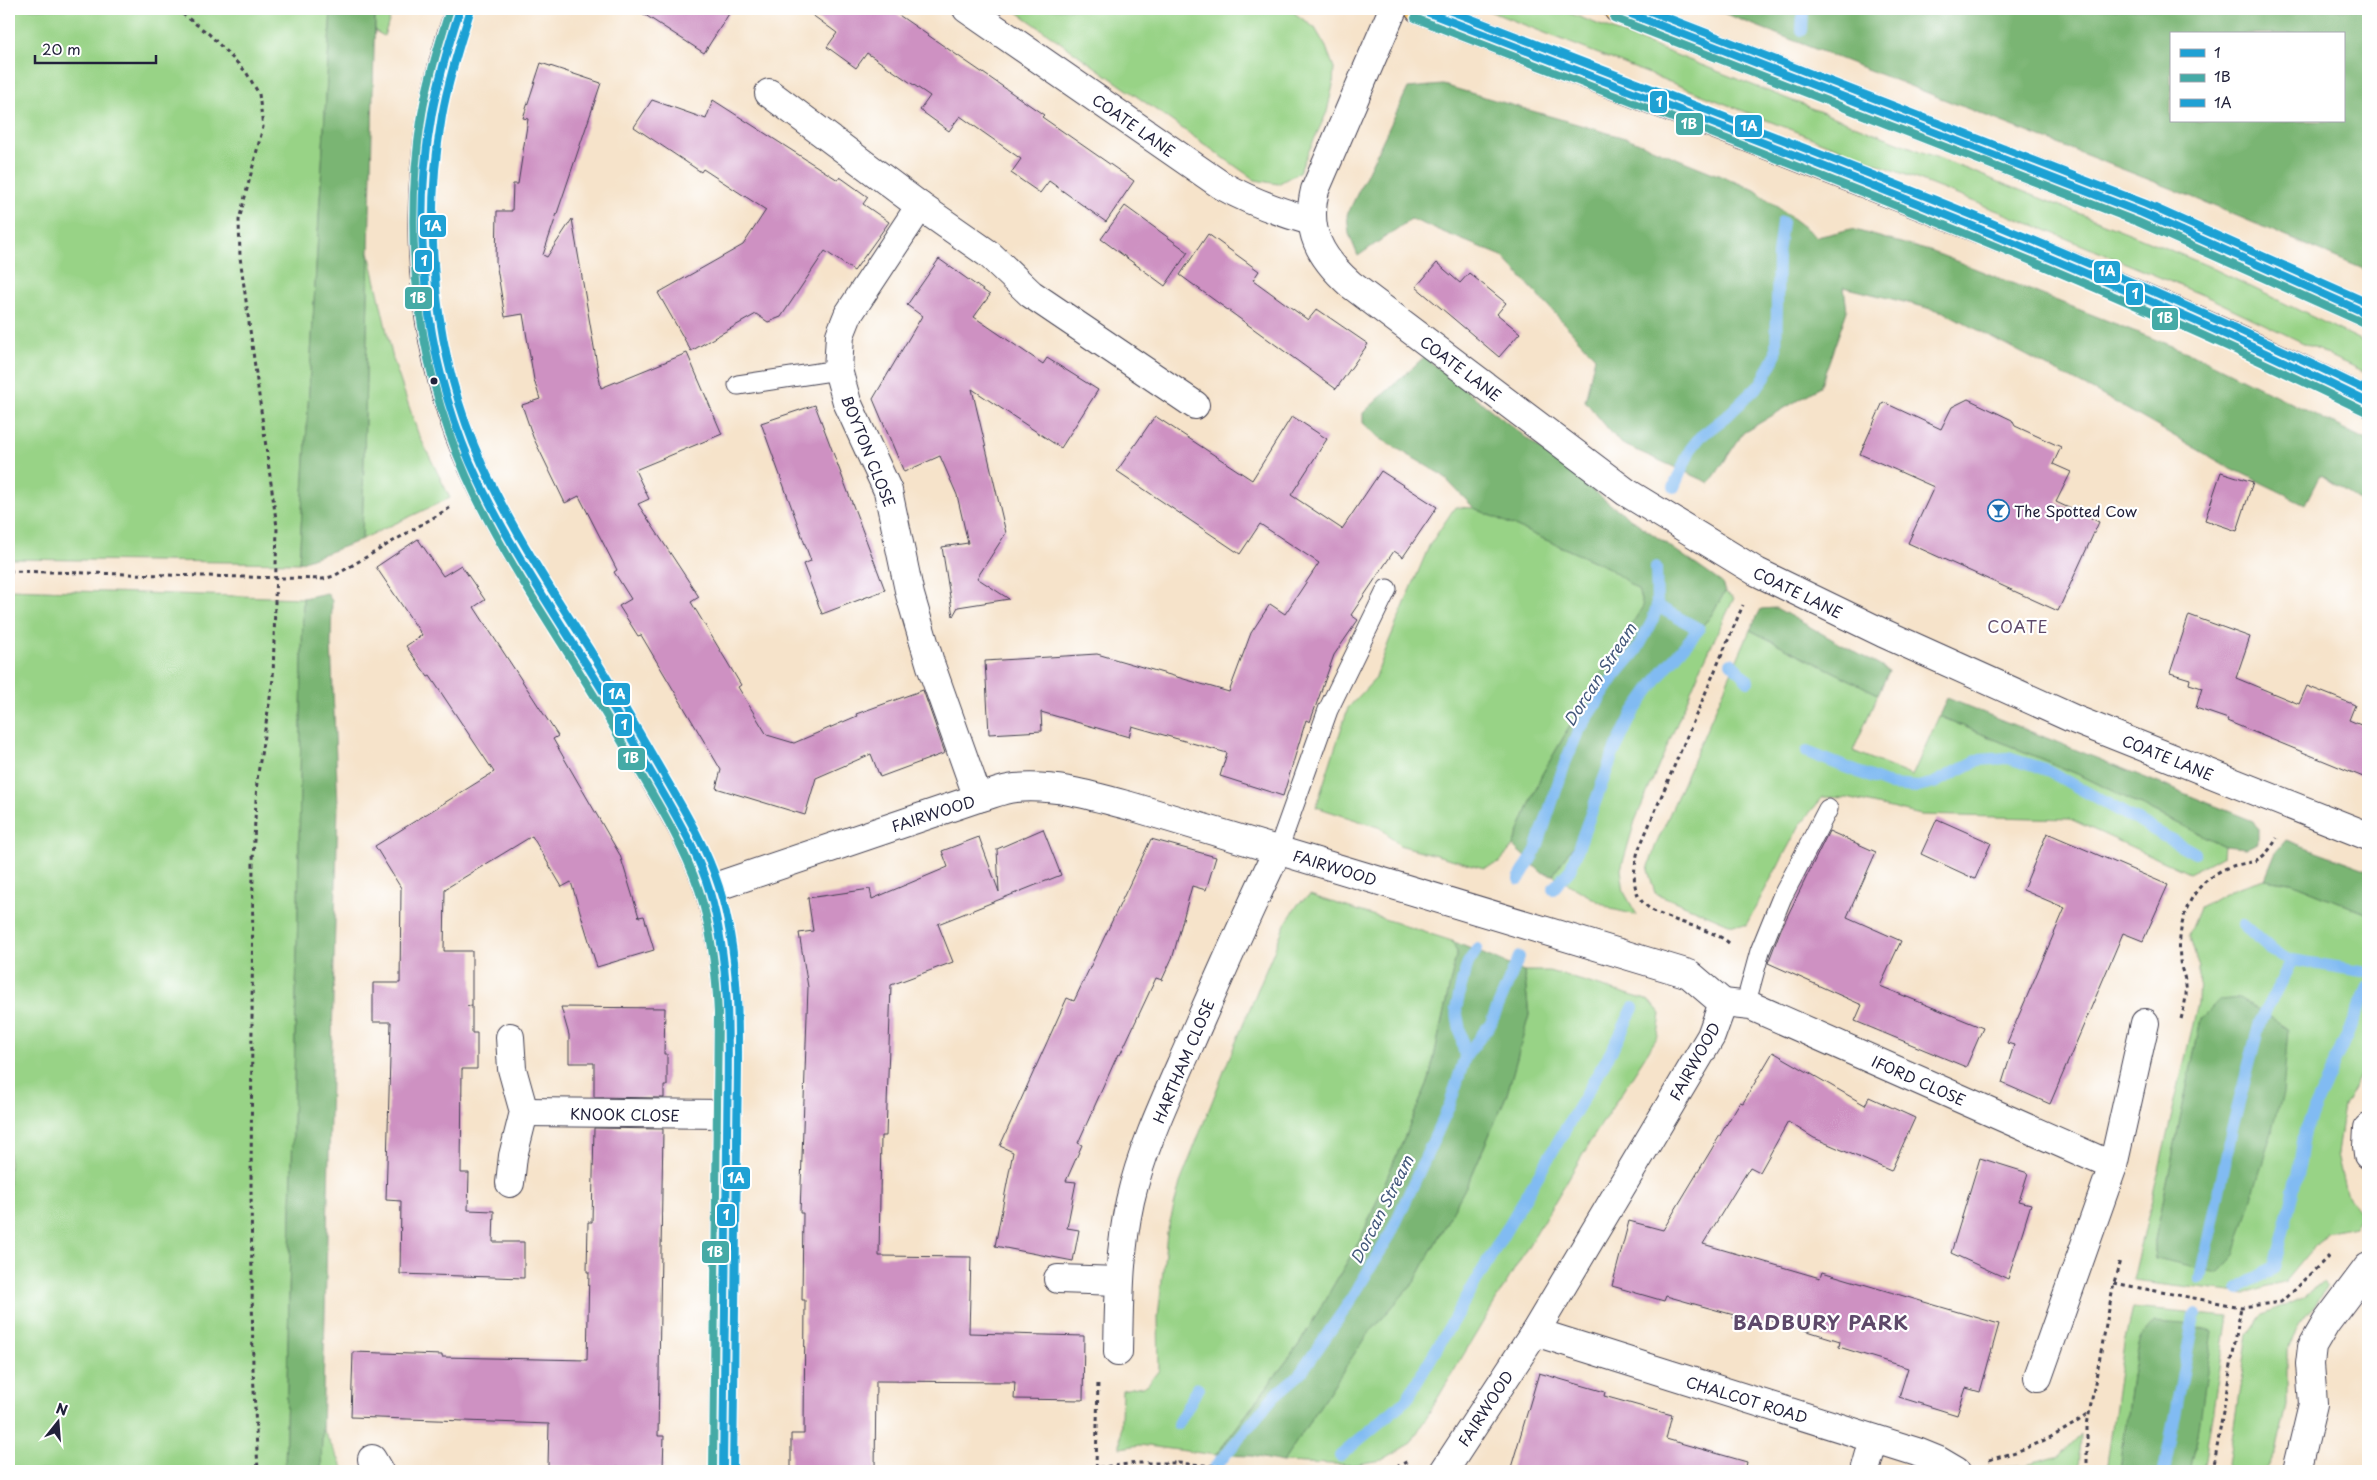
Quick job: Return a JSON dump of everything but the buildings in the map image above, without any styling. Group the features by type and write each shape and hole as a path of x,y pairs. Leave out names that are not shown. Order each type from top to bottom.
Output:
{"main road":[{"path":"1419,9 1995,235 2150,300 2266,352 2368,402"},
{"path":"1618,9 2142,214 2368,314"}],"street":[{"path":"460,9 445,56 428,132 421,230 426,290 443,379 459,434 484,488 524,565 609,701 686,834 708,889 726,973 728,1013 723,1471"},
{"name":"COATE LANE","path":"967,9 1222,186 1272,210 1311,221"},
{"name":"COATE LANE","path":"1393,9 1315,190 1311,221 1323,255 1332,268 1350,284 1626,492 1757,572 1883,633 2076,720 2368,836"},
{"path":"769,93 920,206 990,255 1031,294 1196,405"},
{"name":"BOYTON CLOSE","path":"920,206 848,315 840,335 838,370 848,402 888,491 912,604 934,674 978,798"},
{"name":"FAIRWOOD","path":"708,889 978,798 1014,788 1075,792 1278,850 1689,974 1725,999 1711,1036 1534,1332 1444,1471"},
{"name":"HARTHAM CLOSE","path":"1118,1352 1119,1281 1130,1202 1143,1159 1167,1096 1231,950 1278,850"},
{"name":"IFORD CLOSE","path":"1725,999 1752,1006 2113,1166"},
{"path":"2038,1377 2113,1166 2145,1023"},
{"path":"510,1036 512,1070 524,1112 513,1156 510,1183"},
{"name":"KNOOK CLOSE","path":"524,1112 726,1114"},
{"path":"2368,1128 2366,1146 2368,1155"},
{"path":"2297,1471 2313,1404 2310,1364 2312,1347 2326,1323 2368,1267"},
{"path":"1058,1279 1119,1281"},
{"name":"CHALCOT ROAD","path":"1534,1332 1918,1452 1955,1470"},
{"path":"1865,1471 1874,1439"}],"lane":[{"path":"738,385 838,370"},
{"name":"FAIRWOOD","path":"1278,850 1328,710 1387,589"},
{"path":"1725,999 1760,951 1782,897 1828,810"}],"path":[{"path":"176,9 209,34 246,72 259,94 264,127 239,220 240,257 277,526 273,679 257,780 253,860 253,1369 258,1471"},
{"path":"9,571 314,580 334,576 484,488"},
{"path":"1725,999 1729,943 1716,935 1651,911 1637,895 1634,872 1642,842 1757,572"},
{"path":"2114,1282 2241,1308 2281,1302 2336,1250"},
{"path":"2213,1471 2241,1308"},
{"path":"1096,1468 1098,1351 1118,1352"},
{"path":"1955,1470 2010,1455 2063,1433 2090,1413"},
{"path":"1068,1471 1138,1463 1178,1463 1277,1471"},
{"path":"1176,1471 1178,1463"},
{"path":"1400,1471 1402,1465"}],"green space":[{"path":"9,9 331,9 299,563 9,559"},
{"path":"331,9 375,9 362,539 299,563"},
{"path":"375,9 393,9 384,36 375,31"},
{"path":"1013,9 1289,9 1315,28 1326,47 1334,68 1333,85 1327,112 1299,172 1278,184 1255,180"},
{"path":"1484,9 1559,9 2134,235 2206,265 2368,344 2368,374 2212,299 2046,230"},
{"path":"1713,9 2368,9 2368,271 2173,189"},
{"path":"1443,85 1632,140 1755,190 1817,237 1851,229 1933,252 2197,356 2368,441 2368,506 2320,475 2305,504 2223,464 2109,399 1944,312 1844,287 1847,311 1820,387 1743,433 1710,483 1620,443 1585,401 1595,357 1502,256 1411,219 1358,256 1349,234 1347,215 1408,88"},
{"path":"369,252 393,359 418,433 450,498 362,539"},
{"path":"1424,357 1610,504 1722,583 1725,592 1710,617 1631,708 1575,843 1553,875 1541,872 1513,846 1541,776 1643,606 1638,590 1607,567 1474,508 1442,475 1381,439 1363,423 1363,413"},
{"path":"1455,507 1474,508 1607,567 1638,589 1644,606 1591,690 1541,776 1513,846 1499,863 1484,868 1399,845 1381,828 1316,807 1348,708 1375,679 1429,546"},
{"path":"9,589 303,598 285,1471 9,1471"},
{"path":"1725,592 1734,598 1703,663 1635,821 1621,869 1624,892 1637,915 1611,909 1553,875 1575,843 1631,708 1710,617"},
{"path":"327,593 332,601 331,644 338,805 321,1471 285,1471 303,598"},
{"path":"1776,608 1889,671 1878,694 1750,630 1761,609"},
{"path":"1750,630 1878,694 1853,751 1912,776 1939,716 2082,776 2224,846 2223,856 2189,873 2070,819 1921,815 1847,798 1823,797 1801,823 1746,925 1729,924 1655,893 1648,870 1655,847"},
{"path":"1947,698 2253,821 2258,829 2258,843 2246,848 2224,846 2082,776 1939,716"},
{"path":"2286,840 2368,870 2368,914 2291,883 2265,879 2276,852"},
{"path":"2265,879 2291,883 2368,914 2368,1062 2344,1105 2337,1154 2346,1193 2362,1214 2354,1227 2326,1233 2286,1281 2247,1294 2133,1280 2198,1003 2199,968 2189,935 2200,908 2235,888","holes":["2201,1019 2155,1259 2155,1240"]},
{"path":"1310,895 1452,941 1457,952 1429,1080 1361,1238 1300,1343 1216,1455 1140,1445 1120,1448 1122,1390 1147,1385 1159,1370 1158,1317 1167,1233 1180,1183 1285,924 1299,903"},
{"path":"1452,941 1524,971 1529,1015 1507,1094 1471,1177 1415,1281 1364,1339 1283,1462 1252,1456 1216,1455 1300,1343 1361,1238 1429,1080 1457,952"},
{"path":"1524,971 1549,971 1650,1001 1661,1014 1658,1036 1592,1139 1411,1443 1382,1460 1353,1465 1283,1462 1364,1339 1415,1281 1471,1177 1507,1094 1529,1015"},
{"path":"2239,998 2288,1028 2283,1094 2235,1255 2218,1273 2155,1259 2155,1240 2201,1019 2220,1000"},
{"path":"2325,1282 2329,1286 2299,1325 2287,1349 2287,1406 2276,1453 2268,1467 2262,1471 2227,1471 2248,1335 2261,1316 2303,1298"},
{"path":"2132,1308 2228,1317 2203,1471 2190,1471 2198,1434 2155,1322 2139,1340 2132,1375 2120,1471 2106,1471 2124,1343"},
{"path":"2154,1322 2184,1324 2213,1331 2198,1434 2190,1471 2120,1471 2132,1375 2139,1340"},
{"path":"322,1428 345,1471 321,1471"},
{"path":"2081,1434 2079,1471 2007,1471 2005,1466 2026,1465 2060,1456"},
{"path":"1191,1467 1232,1471 1186,1471"}],"waterway":[{"name":"Dorcan Stream","path":"1802,30 1803,9"},
{"name":"Dorcan Stream","path":"1674,487 1690,450 1700,437 1727,416 1762,382 1776,354 1778,254 1782,222"},
{"name":"Dorcan Stream","path":"1519,879 1536,850 1565,763 1578,732 1615,676 1636,651 1652,622 1657,606 1656,567"},
{"path":"1553,889 1570,870 1613,754 1633,713 1663,671 1699,629 1657,606"},
{"path":"1731,663 1748,681"},
{"path":"1807,752 1891,785 1918,787 1934,783 1978,760 2008,758 2047,770 2195,853"},
{"path":"2243,925 2272,951 2292,960 2368,972"},
{"name":"Dorcan Stream","path":"1212,1471 1274,1396 1300,1374 1347,1306 1390,1235 1450,1104 1465,1057 1456,1009 1468,963 1477,949"},
{"path":"1465,1057 1491,1023 1519,957"},
{"path":"2201,1278 2232,1129 2260,1022 2292,960"},
{"path":"2238,1289 2274,1268 2299,1167 2305,1130 2368,987"},
{"path":"1340,1456 1407,1399 1616,1043 1633,1008"},
{"path":"2164,1471 2194,1316 2196,1314"},
{"path":"1178,1424 1198,1388"}],"transit line":[{"name":"1B","path":"450,9 424,101 416,163 413,213 419,311 428,359 441,407 457,453 477,499 509,559 599,703 672,829 699,890 710,936 715,967 718,1013 713,1471"},
{"name":"1","path":"460,9 444,61 432,113 426,157 423,202 423,246 432,335 454,421 470,462 494,512 551,609 607,698 683,830 705,877 718,924 723,955 728,1019 723,1471"},
{"name":"1","path":"1419,9 1779,148 2017,244 2135,294 2368,402"},
{"name":"1A","path":"1446,9 1795,144 2027,237 2255,337 2368,391"},
{"name":"1","path":"1618,9 2142,213 2368,314"},
{"name":"1A","path":"1645,9 2146,204 2368,303"},
{"name":"1A","path":"470,12 444,103 436,160 433,204 433,249 436,293 443,337 453,380 466,423 482,464 506,512 607,678 674,793 707,855 719,887 733,951 738,1016 733,1471"},
{"name":"1B","path":"1415,18 1775,157 2013,253 2131,303 2364,411"},
{"name":"1B","path":"1614,18 2138,222 2364,323"}],"place":[{"name":"The Spotted Cow","path":"1998,510"}],"district":[{"name":"COATE","path":"2018,626"},
{"name":"BADBURY PARK","path":"1821,1322"}]}
